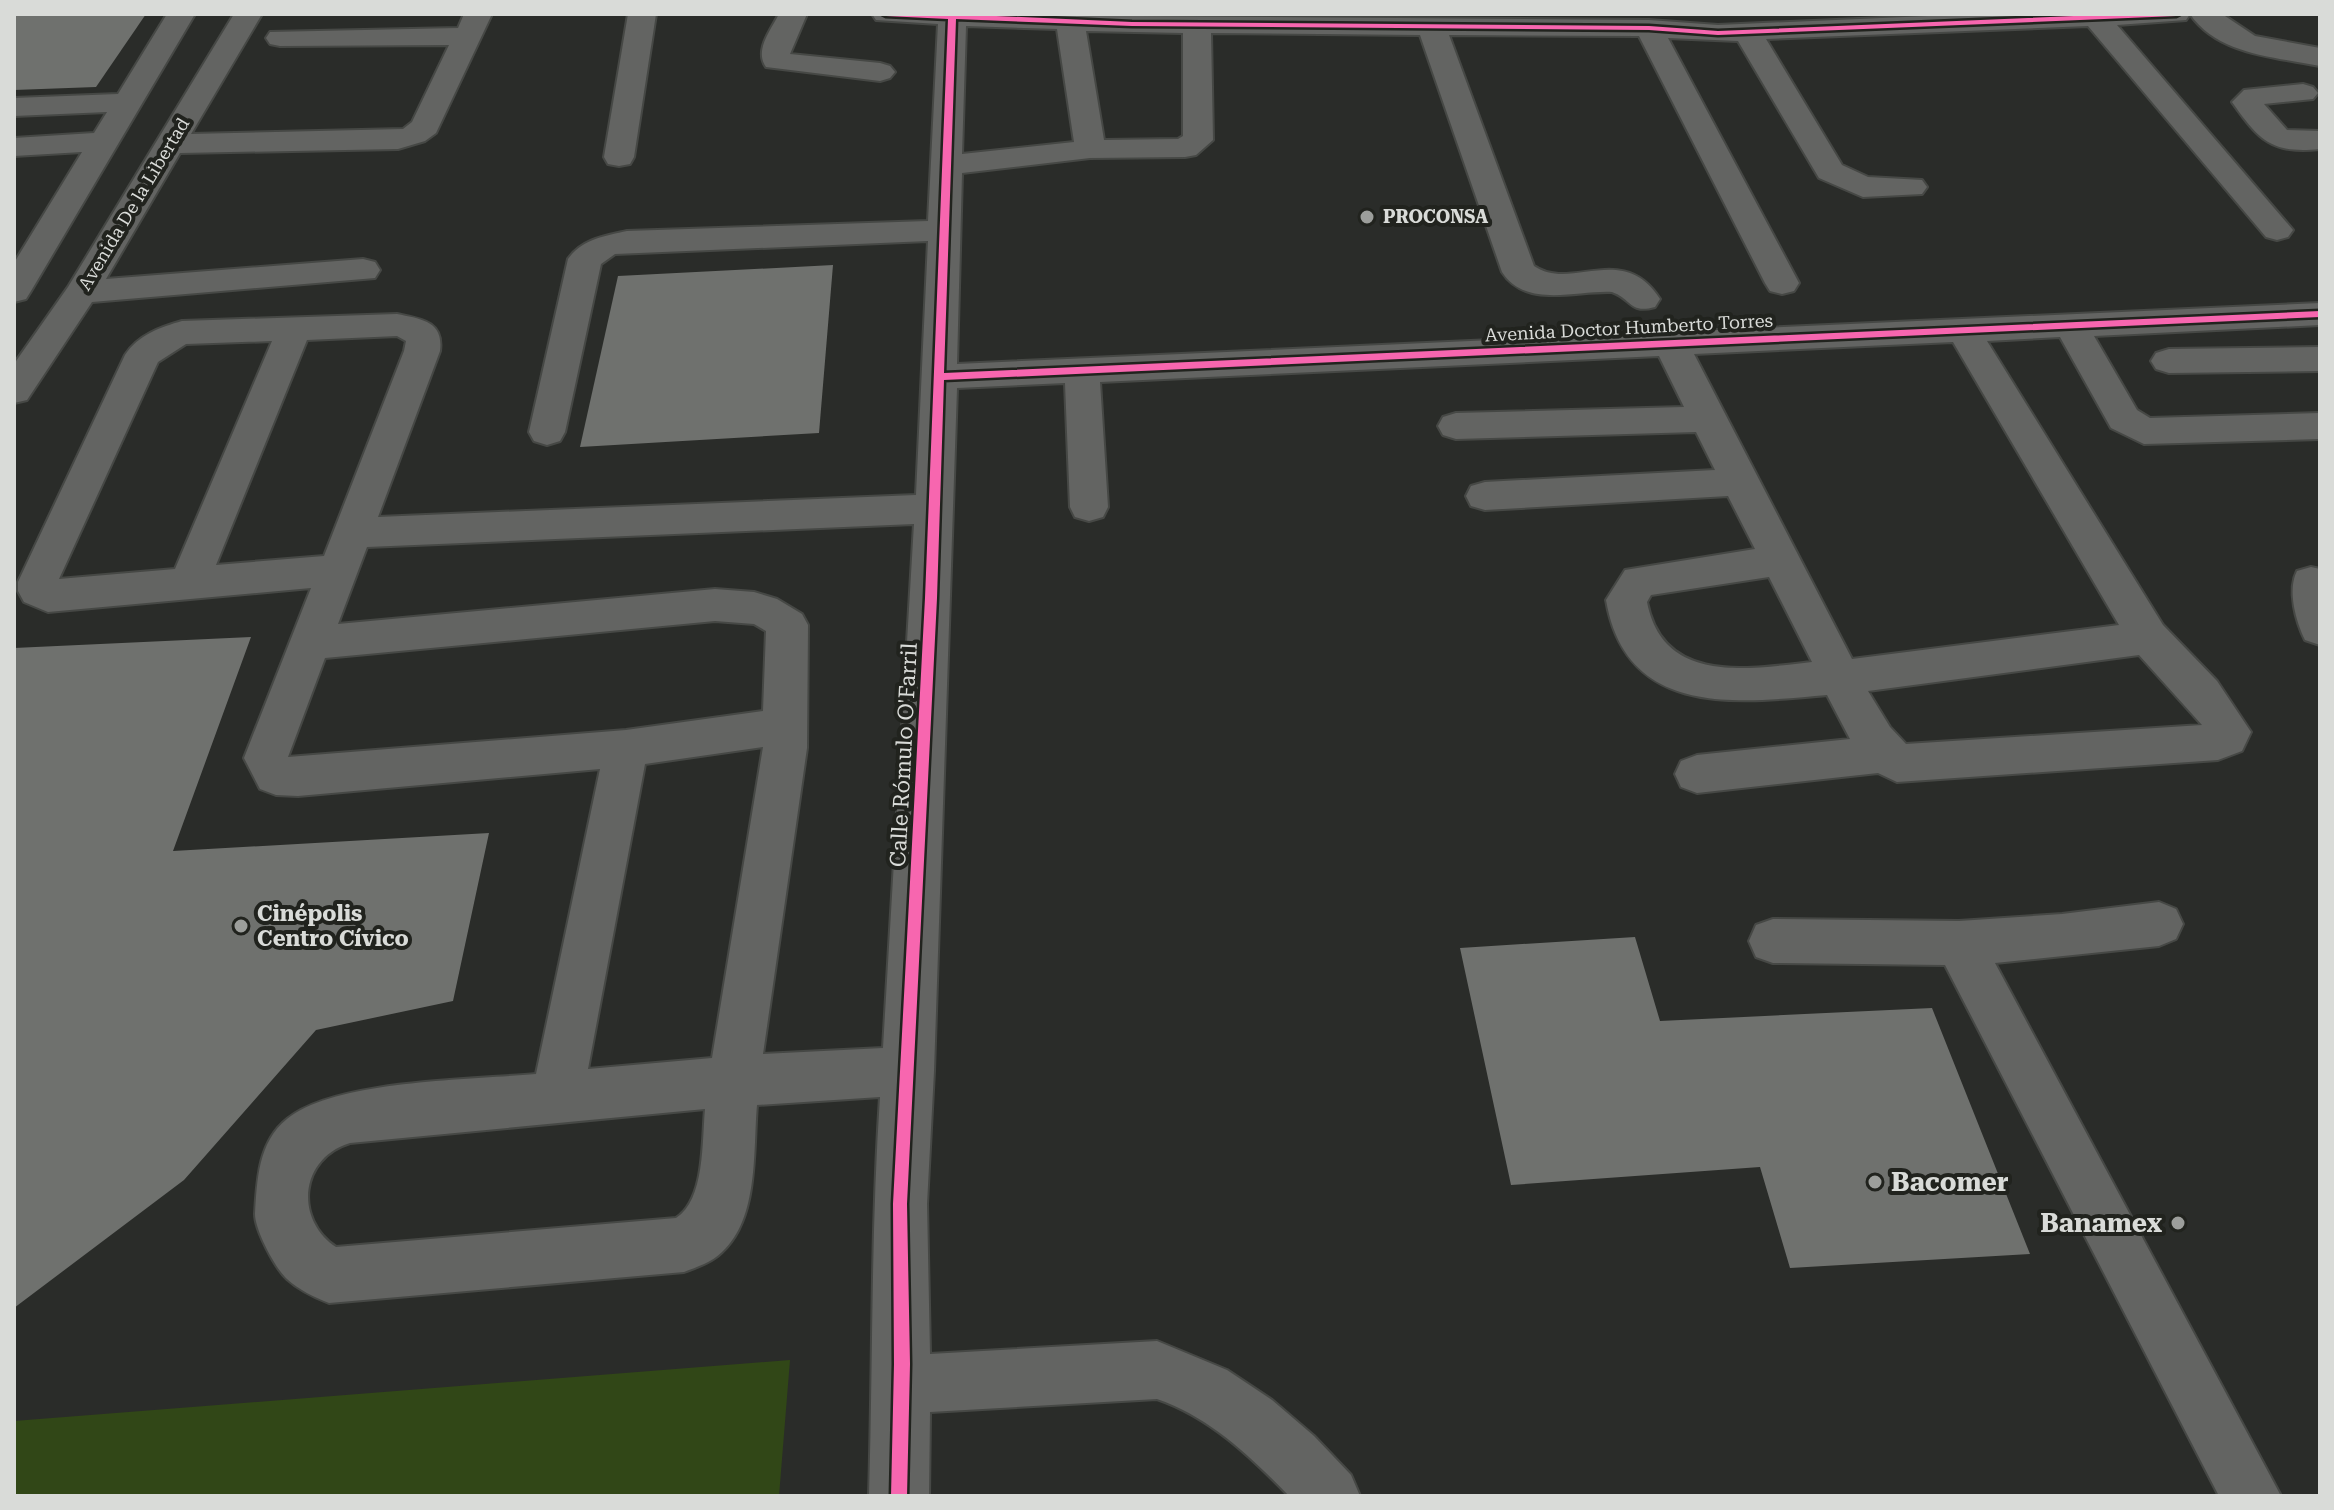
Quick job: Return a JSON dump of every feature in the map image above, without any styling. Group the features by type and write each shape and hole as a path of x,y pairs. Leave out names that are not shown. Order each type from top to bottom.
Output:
{"street":[{"path":"14,291 26,254 104,142 181,14"},
{"name":"Avenida De la Libertad","path":"15,389 82,292 248,14"},
{"path":"349,37 367,14"},
{"path":"619,157 642,14"},
{"path":"793,14 776,48 776,61 880,72"},
{"path":"886,14 1078,18 1197,25 1649,28 1747,32 2176,14"},
{"path":"2204,14 2247,43 2315,48"},
{"name":"Calle Rómulo O'Farril","path":"899,1496 902,1385 900,1204 909,1071 946,230 952,16"},
{"path":"2095,17 2277,230"},
{"path":"1078,18 1090,149"},
{"path":"170,144 398,140 414,135 425,127 473,25"},
{"path":"280,38 349,37 473,25"},
{"path":"948,165 1090,149 1185,148 1196,144 1197,25"},
{"path":"1432,28 1519,272 1535,284 1613,280 1629,285 1643,299"},
{"path":"1649,28 1782,283"},
{"path":"1747,32 1830,171 1863,187 1911,187"},
{"path":"2303,93 2254,96 2247,102 2276,138 2293,144 2320,140"},
{"path":"14,107 128,102"},
{"path":"14,147 104,142"},
{"path":"547,432 585,259 591,252 627,241 946,230"},
{"path":"82,292 363,270"},
{"name":"Avenida Doctor Humberto Torres","path":"939,377 2320,314"},
{"path":"784,726 626,748 298,777 276,776 266,758 309,643 345,552 422,351 424,337 414,329 397,325 182,333 162,341 143,355 38,582 38,591 48,596 189,583 345,552 933,509"},
{"path":"2071,325 2124,419 2144,431 2320,426"},
{"path":"189,583 294,329"},
{"path":"1671,344 1707,419 1883,754 1897,763 2218,742 2227,738 2229,732 2203,697 2148,637 1963,330"},
{"path":"2169,361 2320,359"},
{"path":"1082,371 1089,507"},
{"path":"1456,426 1707,419"},
{"path":"1485,496 1740,482"},
{"path":"1780,560 1639,581 1626,600 1629,622 1642,648 1663,666 1692,679 1731,685 1841,677 2148,637"},
{"path":"2311,582 2320,629"},
{"path":"309,643 715,605 758,608 775,613 787,625 785,748 734,1081 721,1207 715,1220 684,1245 329,1275 304,1258 282,1222 284,1169 303,1139 326,1124 350,1117 557,1097 734,1081 909,1071"},
{"path":"557,1097 626,748"},
{"path":"1697,774 1883,754"},
{"path":"1773,941 1959,943 2062,936 2159,924"},
{"path":"1959,943 2251,1496"},
{"path":"902,1385 1157,1370 1184,1378 1241,1415 1293,1454 1330,1496"}],"green space":[{"path":"790,1360 779,1496 14,1496 14,1421"}],"building":[{"path":"14,14 146,14 96,87 14,90"},
{"path":"833,265 819,433 580,447 618,276"},
{"name":"Cinépolis Centro Cívico","path":"251,637 173,851 489,833 453,1001 316,1030 184,1180 14,1308 14,648"},
{"path":"1635,937 1660,1021 1932,1008 2030,1254 1790,1268 1760,1167 1511,1185 1460,948"}],"cycle path":[{"path":"886,14 1132,24 1649,28 1718,33 2176,14"},
{"path":"899,1496 902,1364 900,1204 931,598 952,16"},
{"path":"939,377 2320,314"}],"place":[{"name":"PROCONSA","path":"1367,217"},
{"name":"Cinépolis Centro Cívico","path":"241,926"},
{"name":"Bacomer","path":"1875,1182"},
{"name":"Banamex","path":"2178,1223"}]}
